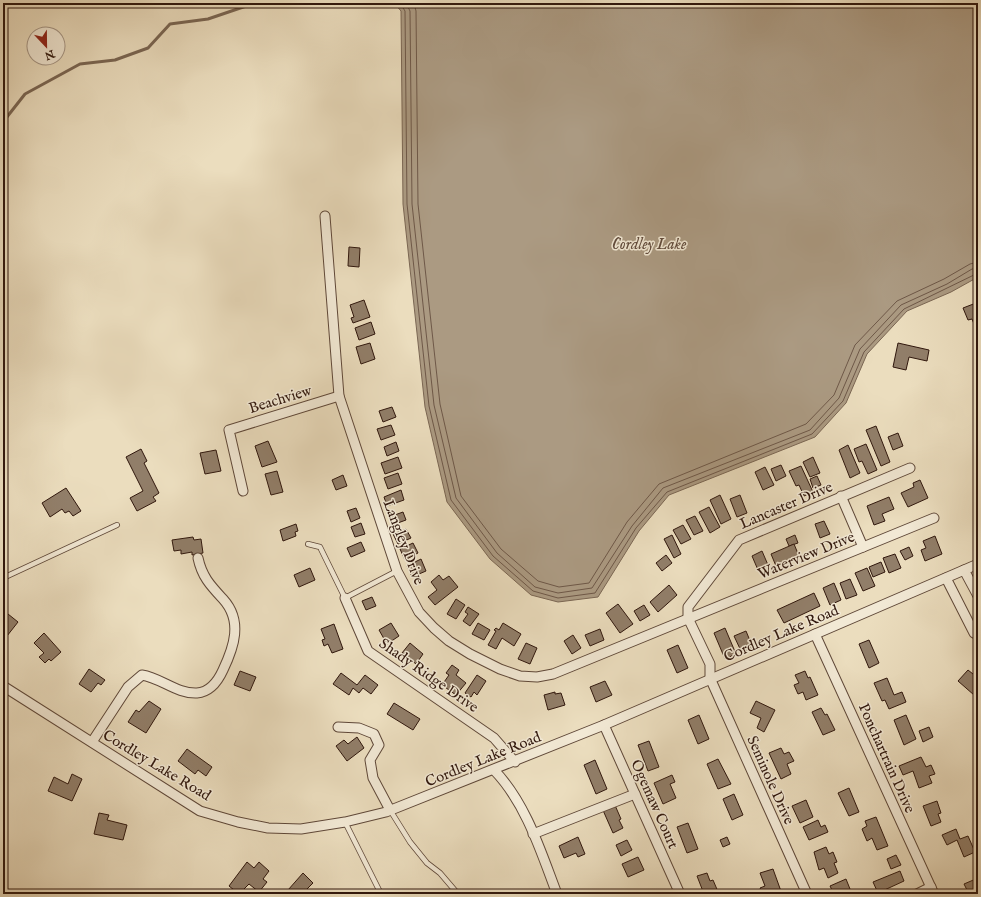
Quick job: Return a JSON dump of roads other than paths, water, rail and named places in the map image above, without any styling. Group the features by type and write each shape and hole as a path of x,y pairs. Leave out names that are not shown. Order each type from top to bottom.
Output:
{"street":[{"name":"Langley Drive","path":"325,216 339,396 397,571 419,612 434,628 470,654 500,669 520,676 537,677 552,674 688,618"},
{"name":"Beachview","path":"243,491 230,430 339,396"},
{"name":"Lancaster Drive","path":"688,618 688,607 739,540 910,468"},
{"path":"841,496 863,547"},
{"name":"Waterview Drive","path":"688,618 934,518"},
{"path":"92,742 128,687 142,675 182,691 197,693 204,691 217,682 231,653 235,623 229,606 205,580 198,558"},
{"name":"Cordley Lake Road","path":"3,686 200,811 238,822 268,828 301,829 345,822 390,810 515,762 978,564"},
{"path":"964,570 978,596"},
{"path":"946,578 960,609 974,633 978,635"},
{"name":"Shady Ridge Drive","path":"345,598 368,651 494,738 515,762"},
{"path":"688,618 710,664 710,678"},
{"name":"Ponchartrain Drive","path":"815,634 932,891"},
{"name":"Seminole Drive","path":"710,678 806,894"},
{"name":"Ogemaw Court","path":"604,725 680,894"},
{"path":"338,727 359,728 374,734 379,745 370,760 373,778 390,810"},
{"path":"494,770 507,784 533,834 557,894"},
{"path":"533,834 635,794"},
{"path":"917,894 932,891"}],"lane":[{"path":"3,578 117,525"},
{"path":"308,544 320,548 345,598 397,571"},
{"path":"390,810 410,842 427,863 440,873 458,894"},
{"path":"345,822 381,894"}],"water":[{"name":"Cordley Lake","path":"394,3 978,3 978,277 951,292 907,311 867,354 846,403 815,437 669,495 639,531 598,597 558,602 531,595 490,559 447,502 425,407 403,204 401,11"}],"waterway":[{"path":"3,122 25,94 80,64 115,60 148,48 170,24 208,19 255,3"}]}
